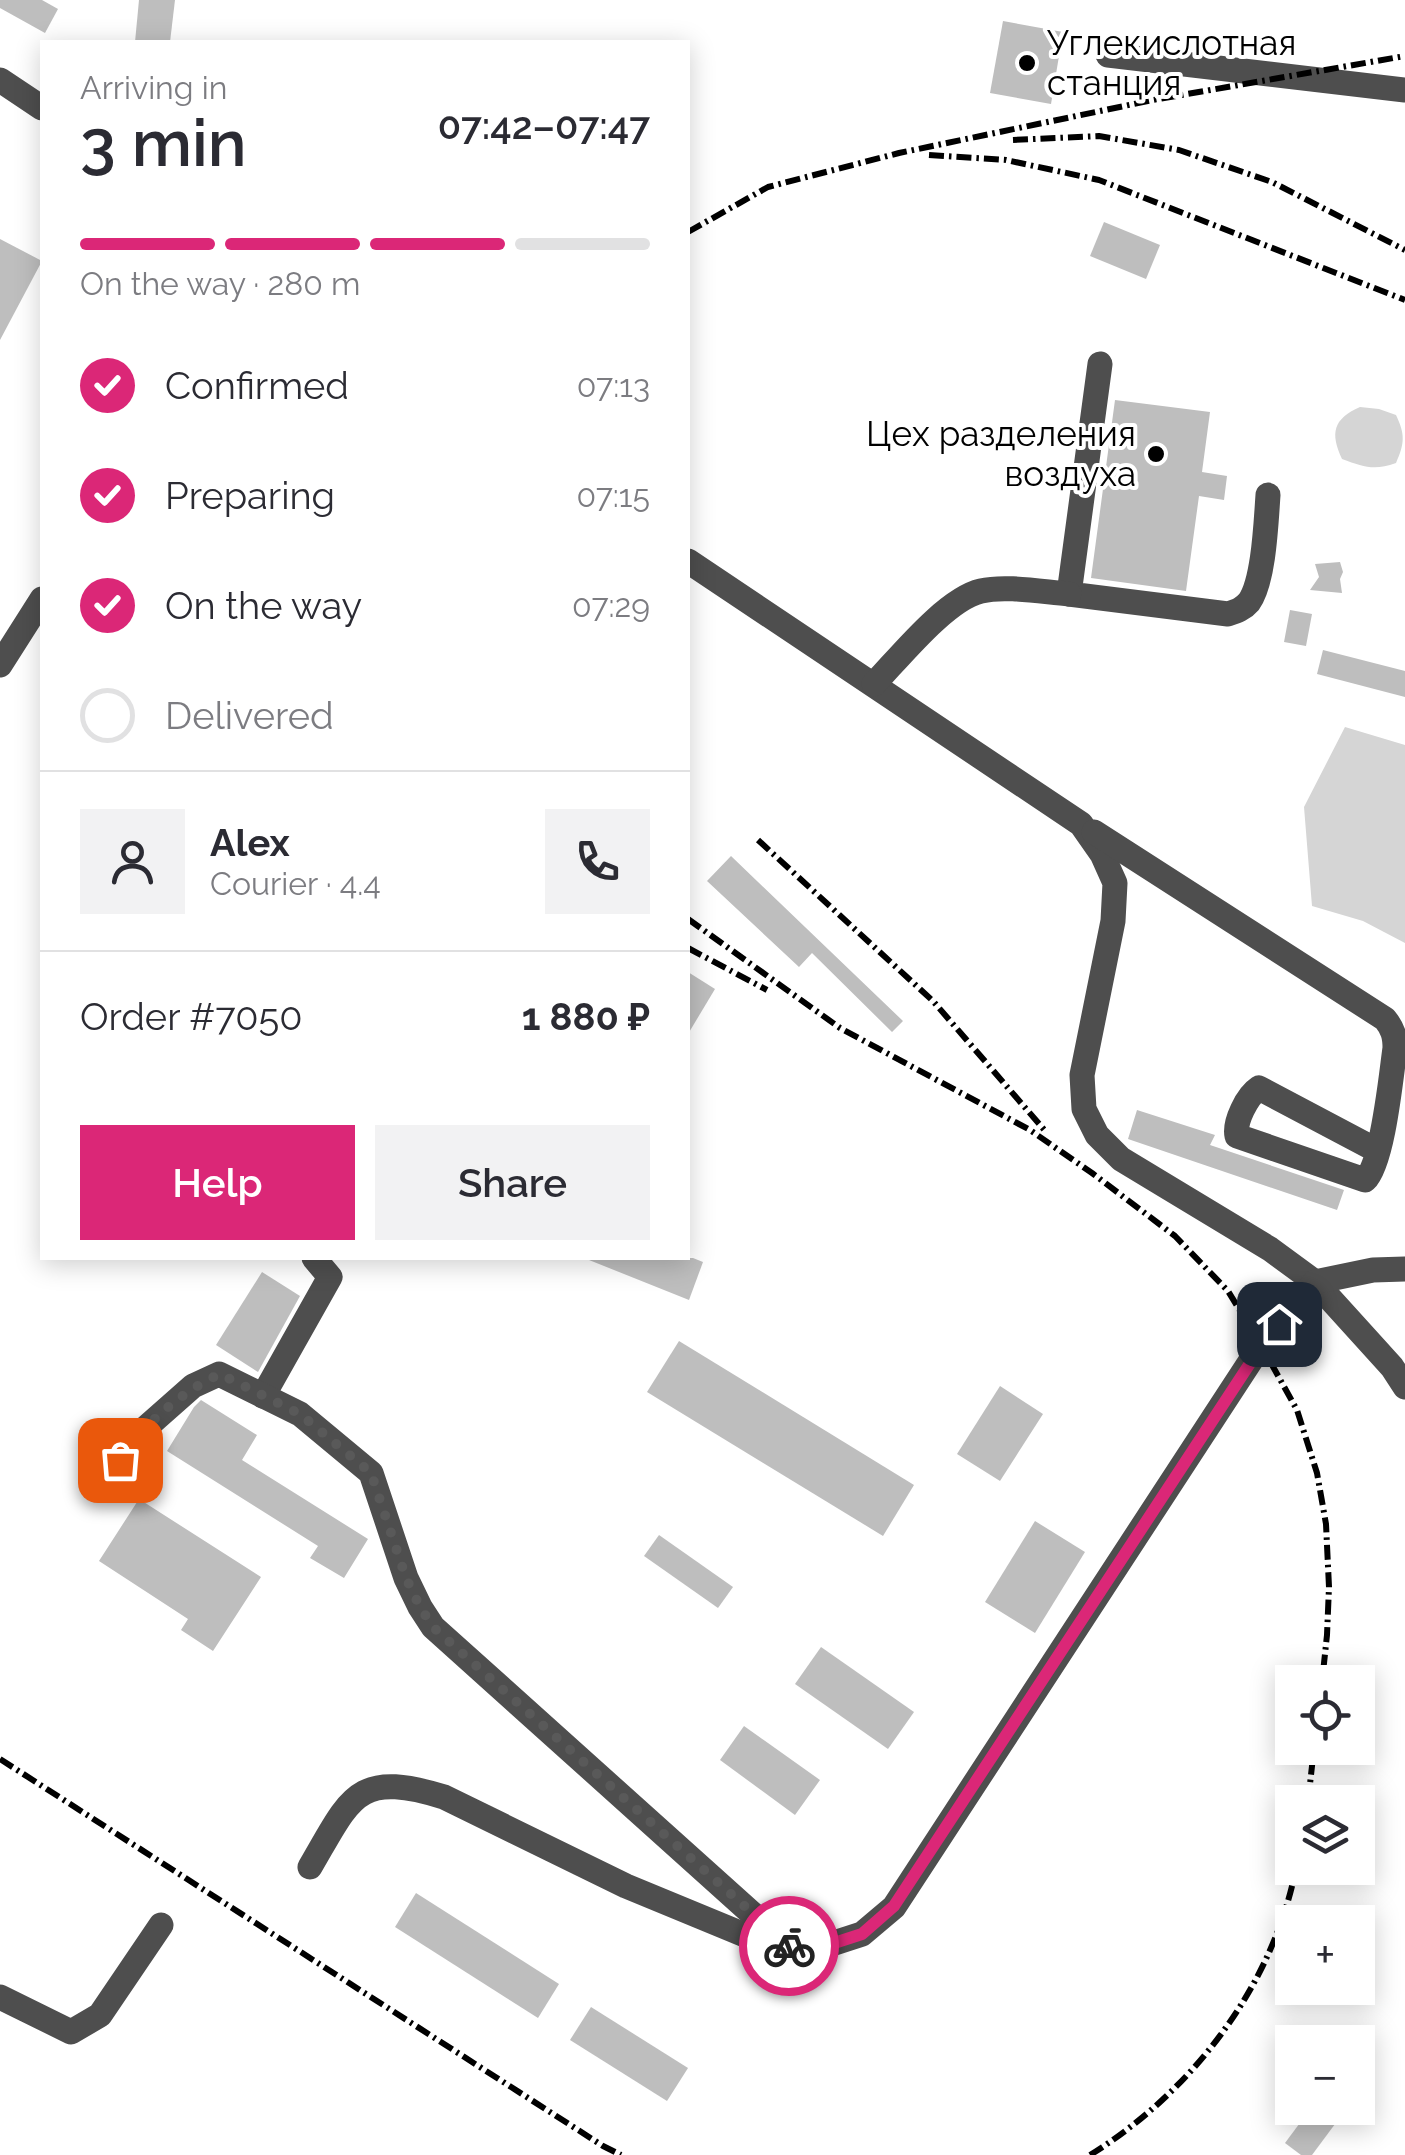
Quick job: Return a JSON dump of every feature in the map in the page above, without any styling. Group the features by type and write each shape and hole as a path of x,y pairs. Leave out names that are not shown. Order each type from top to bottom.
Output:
{"street":[{"path":"1108,54 1405,90"},
{"path":"0,80 40,107"},
{"path":"1068,594 1100,364"},
{"path":"874,684 927,628 952,606 979,591 1068,594 1228,614 1242,610 1252,598 1258,577 1268,495"},
{"path":"690,563 1081,824 1385,1019 1396,1037 1395,1048 1378,1151 1373,1170 1364,1180 1237,1136 1235,1128 1253,1092 1259,1088 1378,1151"},
{"path":"0,665 40,602"},
{"path":"1081,824 1115,882 1113,921 1082,1075 1084,1109 1097,1135 1121,1159 1270,1249 1315,1282 1392,1367 1405,1387"},
{"path":"263,1396 330,1276 316,1260"},
{"path":"310,1867 341,1814 361,1792 384,1785 412,1787 444,1797 626,1886 752,1938 791,1948 825,1946 862,1934 894,1906 1262,1345 1315,1282 1373,1270 1405,1269"},
{"path":"106,1480 133,1439 193,1386 220,1374 300,1414 371,1473 406,1578 433,1627 791,1948"},
{"path":"0,1997 72,2032 100,2015 161,1925"}],"shaded area":[{"path":"1360,407 1396,415 1403,439 1396,463 1369,467 1342,459 1336,428 1344,417"},
{"path":"1345,727 1405,745 1405,943 1363,921 1312,906 1304,807"}],"building":[{"path":"0,0 42,0 58,9 45,33 0,8"},
{"path":"139,0 175,0 170,40 135,40"},
{"name":"Углекислотная станция","path":"1003,21 1063,32 1051,104 990,93"},
{"path":"1104,222 1160,245 1146,279 1090,256"},
{"path":"0,239 40,260 40,265 0,340"},
{"name":"Цех разделения воздуха","path":"1115,400 1210,412 1202,472 1227,476 1224,500 1199,496 1186,591 1091,578"},
{"path":"1340,562 1342,593 1310,590 1319,577 1315,564"},
{"path":"1290,610 1312,614 1306,646 1284,642"},
{"path":"1323,650 1405,671 1405,697 1317,674"},
{"path":"731,856 903,1021 892,1032 812,953 799,967 707,881"},
{"path":"690,973 715,989 690,1031"},
{"path":"1137,1110 1215,1135 1210,1145 1344,1190 1337,1210 1128,1139"},
{"path":"693,1258 703,1262 689,1300 589,1260"},
{"path":"262,1272 300,1296 258,1372 216,1345"},
{"path":"679,1341 914,1485 883,1536 647,1392"},
{"path":"1000,1386 1043,1414 1000,1481 957,1454"},
{"path":"201,1400 257,1435 242,1460 368,1539 344,1578 310,1558 318,1546 167,1451"},
{"path":"139,1499 261,1577 213,1651 181,1630 188,1619 99,1561"},
{"path":"1035,1521 1085,1552 1035,1633 985,1602"},
{"path":"659,1535 733,1587 718,1608 644,1556"},
{"path":"821,1647 914,1712 888,1749 795,1684"},
{"path":"744,1726 820,1780 795,1815 720,1760"},
{"path":"416,1893 559,1984 538,2018 395,1927"},
{"path":"591,2007 688,2068 667,2101 570,2040"},
{"path":"1298,2125 1334,2125 1312,2155 1301,2155 1285,2143"}],"railway":[{"path":"690,231 768,187 899,153 1153,100 1405,56"},
{"path":"1013,140 1099,136 1179,150 1272,182 1405,250"},
{"path":"929,155 1006,160 1099,180 1405,300"},
{"path":"758,840 933,1001 1047,1133"},
{"path":"690,920 840,1028 1030,1130 1175,1236 1228,1291 1297,1410 1317,1473 1326,1524 1329,1587 1324,1665"},
{"path":"690,949 767,990"},
{"path":"0,1759 621,2155"},
{"path":"1310,1785 1312,1765"},
{"path":"1090,2155 1162,2100 1223,2032 1268,1954 1292,1885"}],"way so far":[{"path":"120,1460 133,1439 193,1386 220,1374 300,1414 371,1473 406,1578 433,1627 789,1946"}],"place":[{"name":"Углекислотная станция","path":"1027,63"},
{"name":"Цех разделения воздуха","path":"1156,454"}],"route":[{"path":"789,1946 825,1946 862,1934 894,1906 1279,1324"}]}
